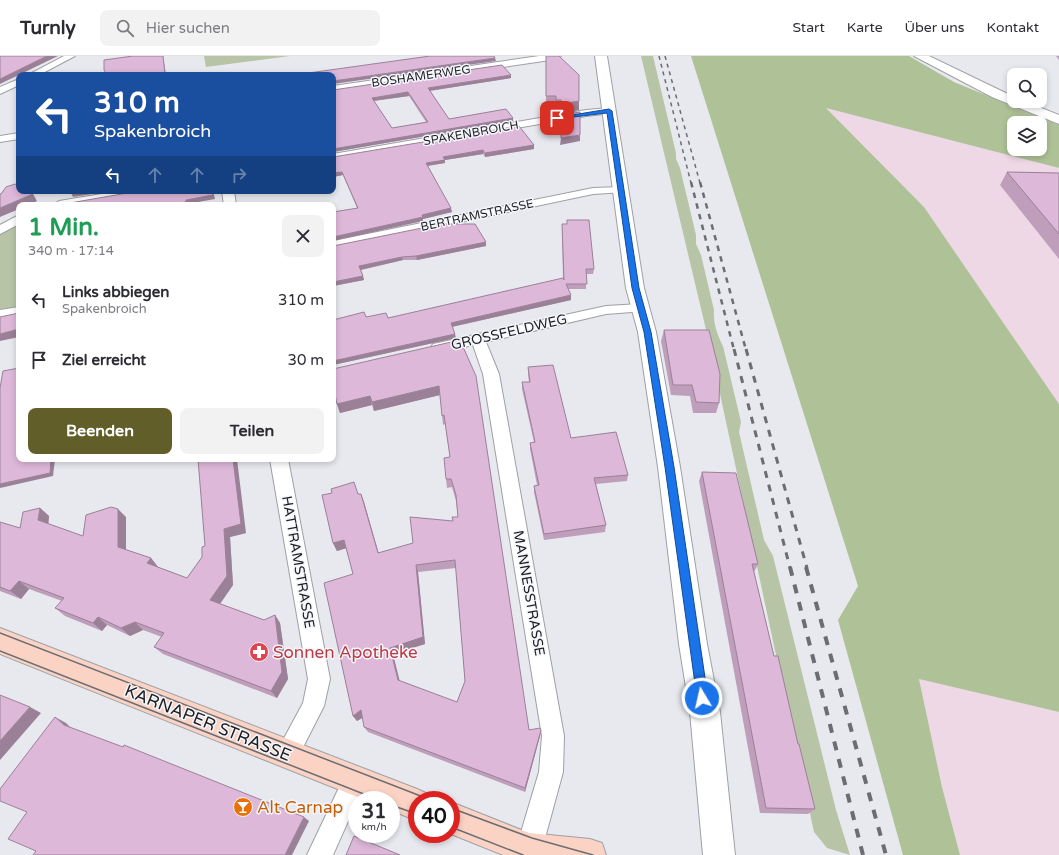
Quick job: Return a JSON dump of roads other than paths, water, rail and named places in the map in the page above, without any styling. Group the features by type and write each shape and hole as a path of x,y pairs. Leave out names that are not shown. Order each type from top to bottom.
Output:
{"main road":[{"name":"KARNAPER STRASSE","path":"0,641 408,802"},
{"path":"460,822 534,852 590,855"}],"street":[{"path":"38,72 71,56"},
{"name":"BOSHAMERWEG","path":"336,89 557,56"},
{"path":"601,56 640,308 648,332 667,452 693,644 705,712 719,855"},
{"path":"920,56 996,94 1059,120"},
{"path":"0,91 16,83"},
{"name":"SPAKENBROICH","path":"336,156 586,113 609,111"},
{"path":"0,139 16,136"},
{"name":"BERTRAMSTRASSE","path":"336,244 593,191 621,190"},
{"path":"76,202 123,194"},
{"path":"0,230 16,221"},
{"name":"GROSSFELDWEG","path":"424,351 606,310 640,308"},
{"path":"0,314 16,311"},
{"name":"MANNESSTRASSE","path":"478,339 491,374 553,736 551,772 534,852"},
{"name":"HATTRAMSTRASSE","path":"280,462 319,679 313,706 287,755"},
{"path":"320,855 354,781"}],"tram line":[{"path":"0,633 408,791"},
{"path":"0,651 356,791"},
{"path":"400,808 408,811"},
{"path":"460,811 532,838 593,855"},
{"path":"460,830 523,855"}],"railway":[{"path":"659,56 691,183"},
{"path":"665,56 700,183"},
{"path":"691,182 734,350"},
{"path":"700,182 746,350"},
{"path":"734,349 790,568"},
{"path":"746,349 807,568"},
{"path":"790,567 863,855"},
{"path":"806,567 886,855"}],"place":[{"name":"Sonnen Apotheke","path":"259,652"},
{"name":"Alt Carnap","path":"243,807"}]}
